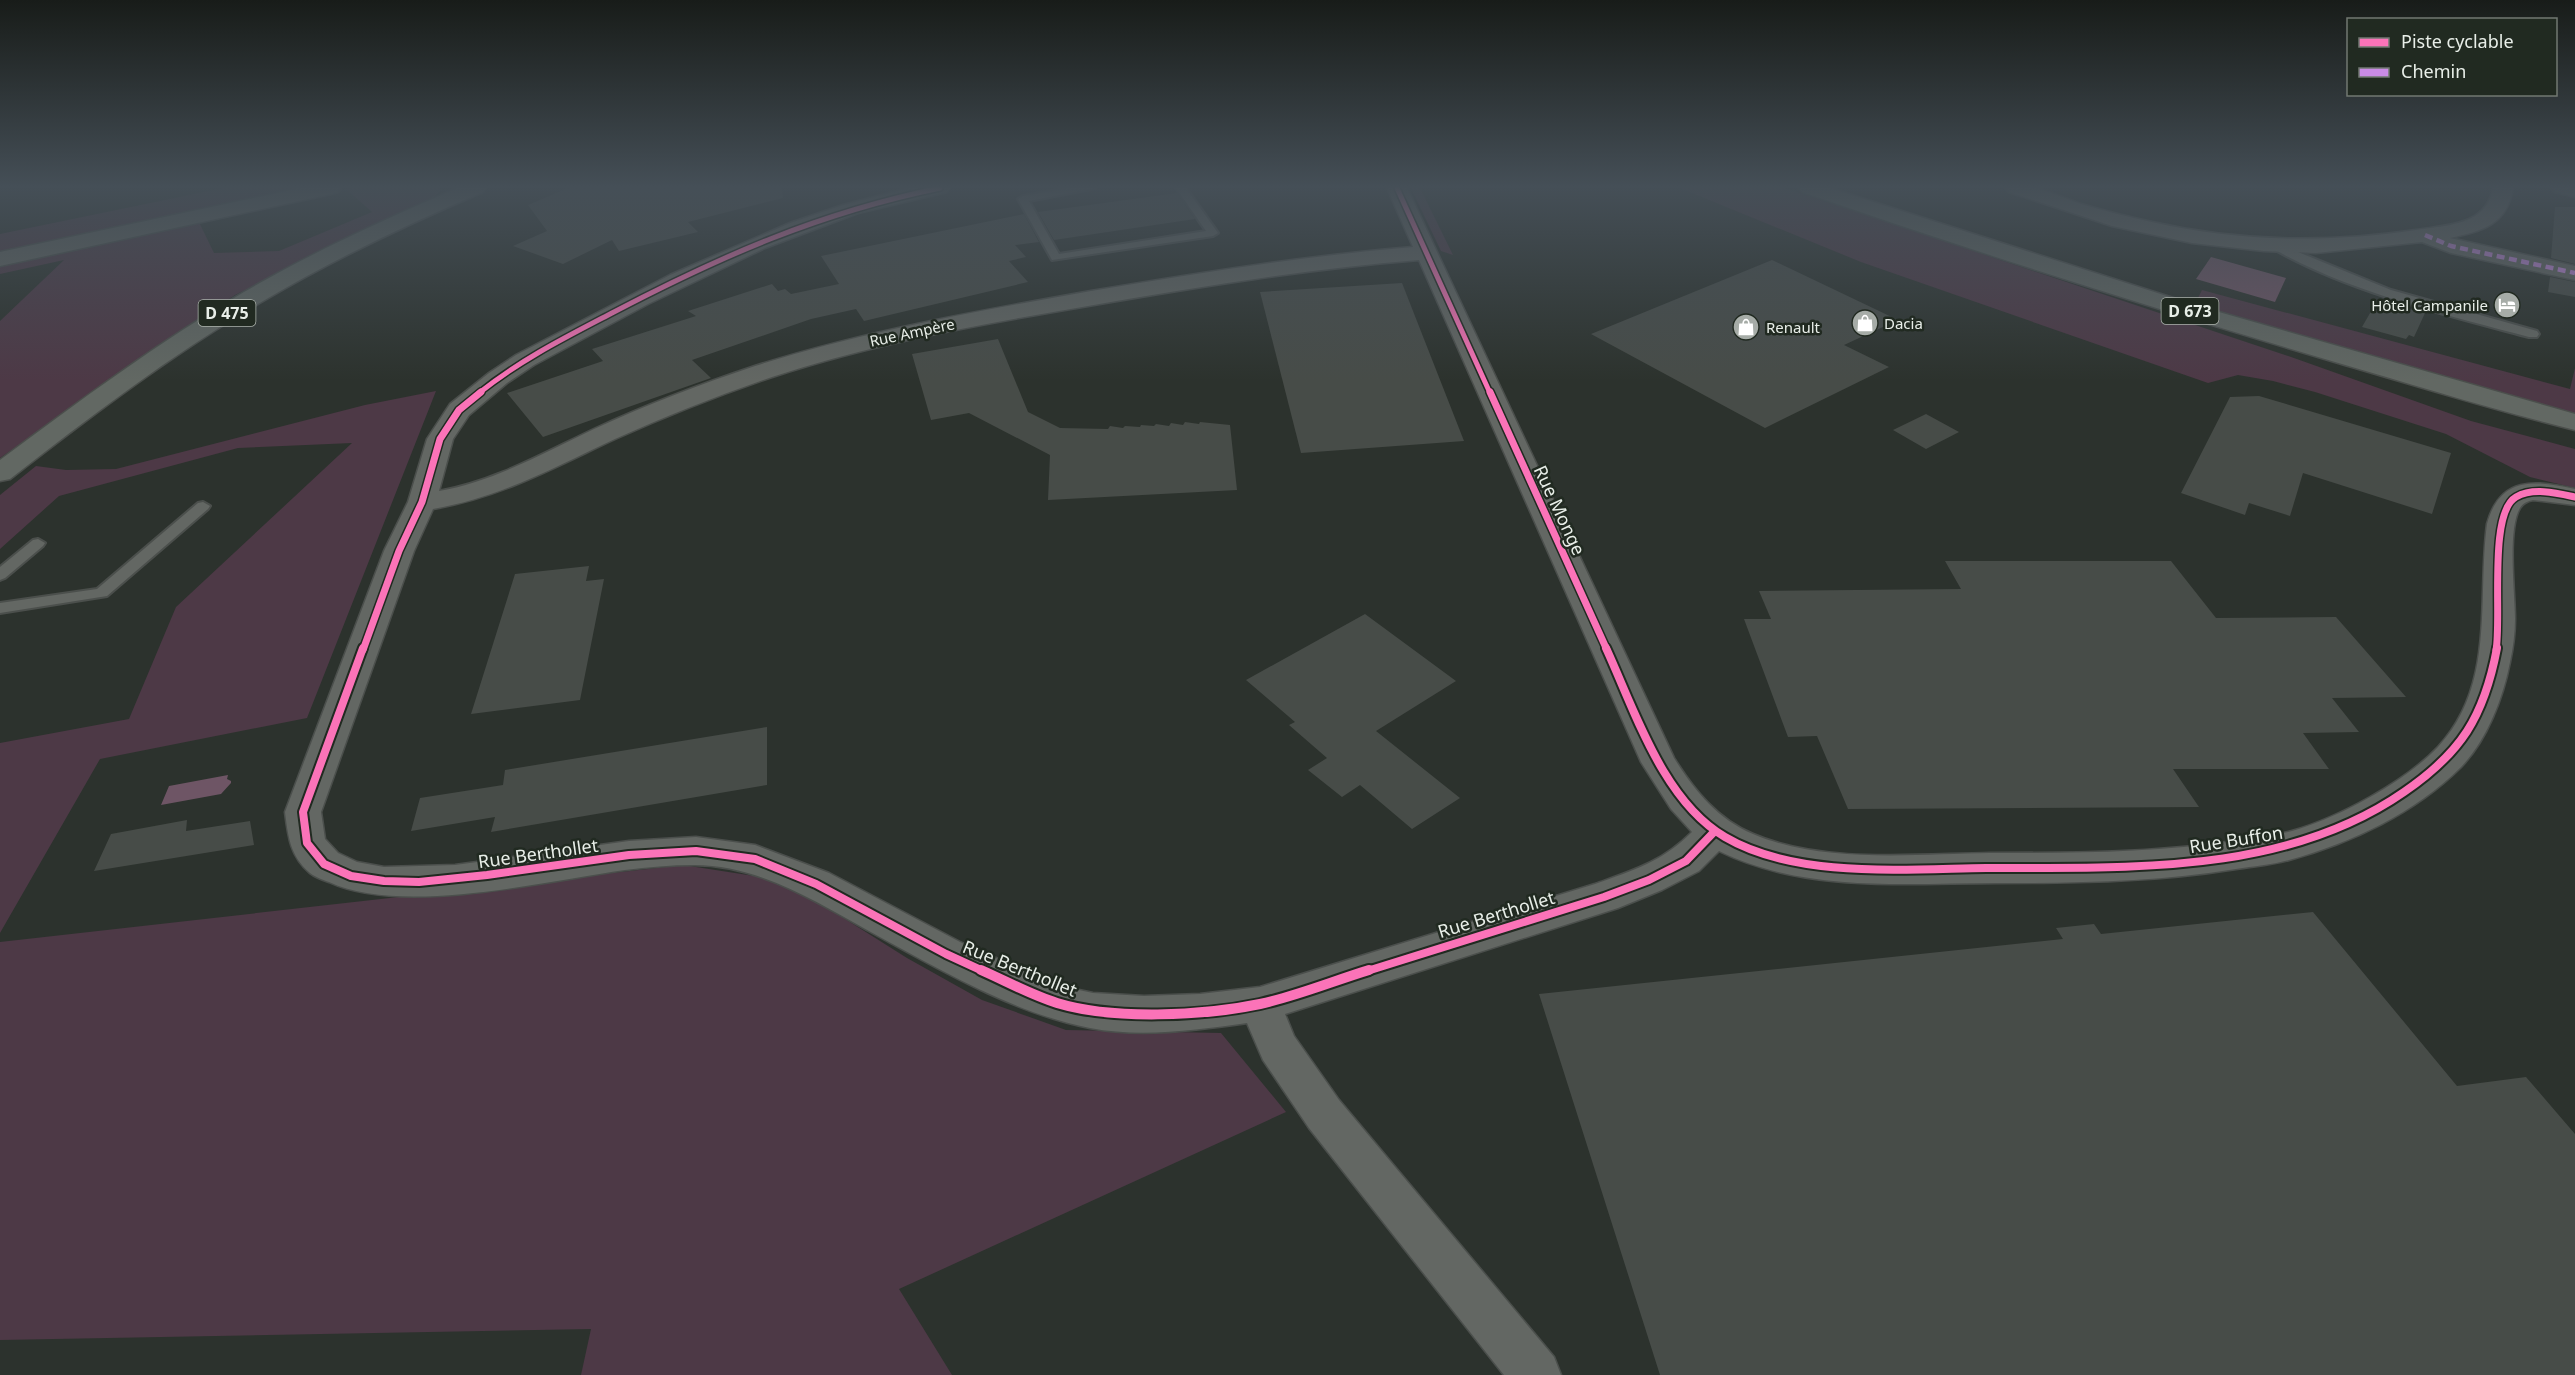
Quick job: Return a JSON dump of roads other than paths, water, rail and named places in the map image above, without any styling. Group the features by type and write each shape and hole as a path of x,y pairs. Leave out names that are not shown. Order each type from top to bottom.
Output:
{"main road":[{"name":"D 475","path":"0,473 109,392 224,315 337,252"},
{"name":"D 673","path":"1999,252 2295,343 2575,422"}],"street":[{"path":"0,259 32,252"},
{"name":"Rue Berthollet","path":"737,252 525,360 477,393 449,423 433,456 422,502 399,551 303,812 302,827 305,838 310,848 327,865 362,879 425,884 629,855 696,851 755,859 786,871 863,909 946,954 1057,1003 1093,1011 1144,1014 1200,1012 1260,1004 1604,897 1649,880 1686,861 1714,831"},
{"path":"2479,252 2575,273"},
{"name":"Rue Ampère","path":"422,502 482,489 512,478 653,413 707,392 864,342 1009,313 1253,272 1367,256 1426,253"},
{"name":"Rue Monge","path":"1426,253 1658,762 1682,800 1714,831"},
{"name":"Rue Buffon","path":"1714,831 1740,844 1803,864 1853,868 2068,868 2147,866 2209,860 2286,847 2351,825 2405,793 2449,757 2473,724 2486,691 2499,632 2499,525 2510,500 2532,492 2575,497"},
{"path":"1260,1004 1278,1047 1324,1114 1536,1375"}],"lane":[{"path":"1053,252 1056,258 1093,252"},
{"path":"2287,252 2364,284 2438,309 2533,334"},
{"path":"0,608 102,593 203,506"},
{"path":"0,575 38,543"}],"place":[{"name":"Hôtel Campanile","path":"2507,305"},
{"name":"Dacia","path":"1865,323"},
{"name":"Renault","path":"1746,327"}]}
